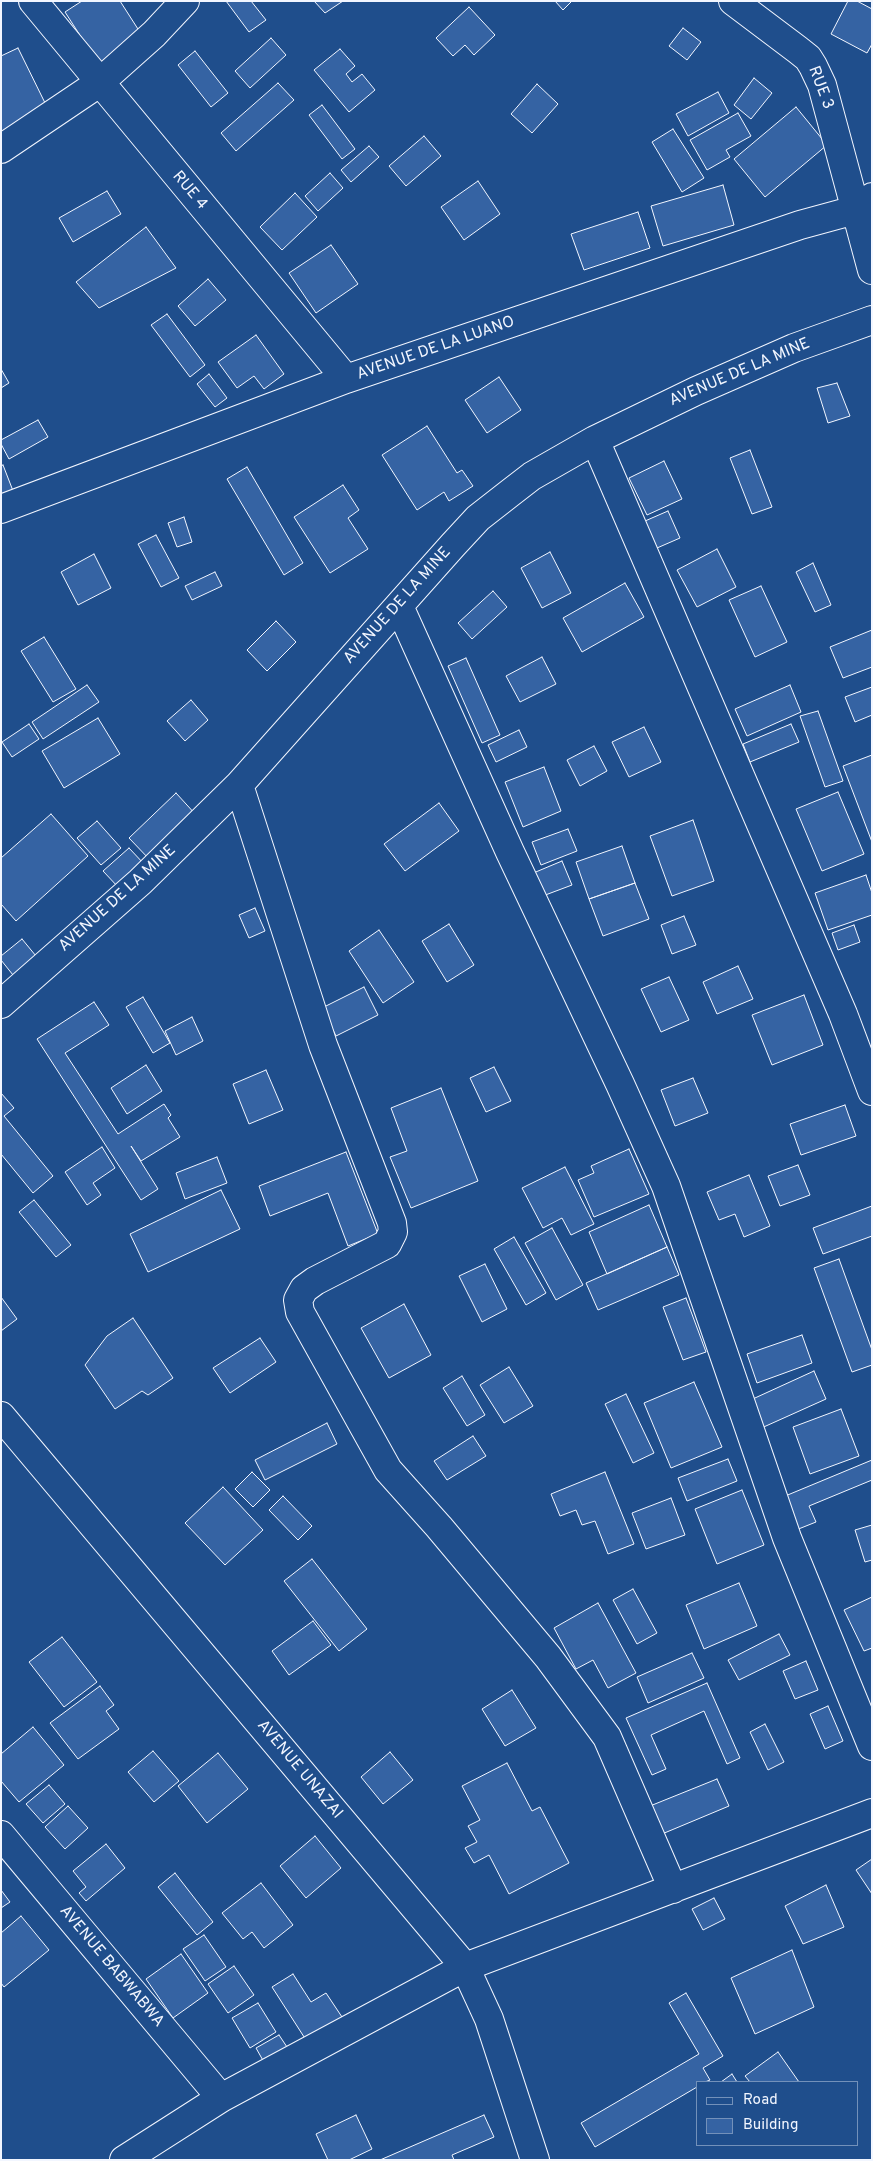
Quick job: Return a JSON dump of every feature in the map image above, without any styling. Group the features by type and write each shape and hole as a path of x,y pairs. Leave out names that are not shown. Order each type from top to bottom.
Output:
{"street":[{"name":"RUE 4","path":"33,1 346,379"},
{"path":"1,149 99,83 154,34 185,1"},
{"name":"RUE 3","path":"733,1 808,58 813,66 822,85 863,203 872,270"},
{"name":"AVENUE DE LA LUANO","path":"1,509 346,379 863,203"},
{"name":"AVENUE DE LA MINE","path":"1,1004 140,882 239,785 478,518 532,476 594,440 753,365 872,320"},
{"path":"594,440 843,1014 872,1091"},
{"path":"399,606 510,852 666,1186 787,1538 872,1746"},
{"path":"239,785 323,1045 392,1223 392,1232 387,1244 315,1281 304,1289 298,1300 300,1312 388,1470 439,1527 548,1657 607,1737 673,1889"},
{"name":"AVENUE UNAZAI","path":"1,1416 465,1967 489,2019 535,2160"},
{"path":"124,2160 221,2098 465,1967 872,1813"},
{"name":"AVENUE BABWABWA","path":"1,1835 221,2098"}],"building":[{"path":"82,1 120,1 145,40 101,68 65,12"},
{"path":"226,1 251,1 266,20 249,32"},
{"path":"314,1 343,1 325,13"},
{"path":"555,1 572,1 563,10"},
{"path":"848,1 857,1 872,9 872,44 867,53 831,34"},
{"path":"469,7 495,35 474,55 465,45 453,56 436,38"},
{"path":"683,28 701,42 687,60 669,46"},
{"path":"271,38 286,55 250,88 235,71"},
{"path":"18,48 48,109 1,132 1,56"},
{"path":"340,49 355,66 346,74 352,82 362,74 375,90 349,112 314,70"},
{"path":"195,51 228,93 211,107 178,65"},
{"path":"754,78 772,93 751,119 734,105"},
{"path":"278,83 294,100 236,151 221,133"},
{"path":"537,84 558,104 532,133 511,114"},
{"path":"718,92 729,113 688,136 676,114"},
{"path":"322,105 355,149 342,159 309,115"},
{"path":"796,107 827,145 765,197 734,159"},
{"path":"738,113 751,136 726,150 730,157 707,170 690,140"},
{"path":"673,129 704,178 682,192 652,142"},
{"path":"424,136 441,156 406,186 389,166"},
{"path":"369,146 379,157 351,182 341,170"},
{"path":"330,173 343,188 318,211 305,196"},
{"path":"478,181 500,214 464,240 441,207"},
{"path":"723,185 734,225 663,246 651,206"},
{"path":"107,191 121,214 73,242 59,218"},
{"path":"295,193 317,217 282,250 260,227"},
{"path":"638,212 650,248 584,270 571,234"},
{"path":"146,227 176,268 99,308 76,282"},
{"path":"331,245 358,284 316,313 289,273"},
{"path":"208,279 226,300 195,326 178,306"},
{"path":"167,314 205,365 190,377 151,325"},
{"path":"256,335 284,374 264,389 254,376 237,388 218,362"},
{"path":"1,369 9,383 1,388"},
{"path":"209,374 227,398 215,407 197,384"},
{"path":"499,377 521,410 487,433 465,400"},
{"path":"837,383 850,416 828,423 817,388"},
{"path":"38,420 48,437 9,459 1,444 1,440"},
{"path":"427,426 457,473 462,470 473,486 449,501 444,492 417,510 382,455"},
{"path":"750,450 772,507 752,514 730,458"},
{"path":"664,461 682,499 647,515 629,478"},
{"path":"3,465 15,496 1,502 1,466"},
{"path":"247,467 303,563 284,575 227,479"},
{"path":"343,485 359,510 348,518 368,549 330,573 294,517"},
{"path":"668,511 680,538 657,548 645,521"},
{"path":"184,517 192,542 177,547 168,523"},
{"path":"156,535 179,578 161,587 138,544"},
{"path":"717,549 736,587 697,607 677,570"},
{"path":"550,552 571,593 542,608 521,568"},
{"path":"94,554 111,588 78,605 61,572"},
{"path":"813,563 831,605 815,612 796,572"},
{"path":"215,572 222,586 192,600 185,586"},
{"path":"625,583 644,617 582,652 563,618"},
{"path":"761,586 787,642 755,657 729,600"},
{"path":"493,591 507,607 472,639 458,623"},
{"path":"276,621 296,642 267,671 247,650"},
{"path":"872,630 872,667 843,678 830,647"},
{"path":"44,637 76,689 53,702 21,651"},
{"path":"542,657 556,684 520,702 506,676"},
{"path":"466,658 500,735 482,743 448,666"},
{"path":"87,685 99,702 43,739 32,722"},
{"path":"790,685 801,712 747,736 735,709"},
{"path":"872,687 872,715 855,722 845,697"},
{"path":"191,700 208,720 185,741 167,721"},
{"path":"818,711 843,781 825,787 800,716"},
{"path":"98,718 120,754 64,788 42,751"},
{"path":"29,724 39,739 12,757 2,742"},
{"path":"791,724 799,742 750,762 743,744"},
{"path":"644,727 661,762 629,777 612,742"},
{"path":"519,730 527,747 496,762 488,745"},
{"path":"594,746 607,771 580,786 567,760"},
{"path":"872,755 872,842 843,766"},
{"path":"544,767 561,811 523,827 505,782"},
{"path":"838,792 864,854 822,871 796,809"},
{"path":"176,793 197,816 151,861 129,838"},
{"path":"439,803 459,831 405,871 384,844"},
{"path":"51,814 88,856 16,921 1,904 1,858"},
{"path":"693,820 714,881 672,896 650,836"},
{"path":"97,821 121,848 101,865 77,838"},
{"path":"568,829 577,851 541,865 532,842"},
{"path":"622,846 635,883 589,899 576,862"},
{"path":"129,848 145,865 119,888 103,871"},
{"path":"562,861 572,885 540,897 531,874"},
{"path":"866,875 872,893 872,915 828,930 815,893"},
{"path":"635,883 649,919 603,936 589,899"},
{"path":"255,908 265,931 249,938 239,915"},
{"path":"684,916 696,945 672,954 661,925"},
{"path":"449,924 474,965 447,982 422,941"},
{"path":"854,925 860,942 838,950 832,933"},
{"path":"379,930 414,982 383,1003 349,951"},
{"path":"22,939 36,956 13,975 1,960 1,956"},
{"path":"738,966 753,999 717,1014 703,982"},
{"path":"669,977 689,1020 661,1032 641,989"},
{"path":"364,987 378,1015 336,1036 322,1008"},
{"path":"804,995 823,1045 772,1065 752,1015"},
{"path":"143,997 170,1043 153,1053 126,1007"},
{"path":"94,1002 109,1025 65,1053 118,1134 164,1104 171,1115 168,1118 180,1137 141,1161 131,1146 158,1189 141,1200 37,1039"},
{"path":"192,1017 203,1041 176,1055 165,1031"},
{"path":"146,1065 162,1091 127,1114 111,1088"},
{"path":"494,1067 511,1101 486,1112 470,1078"},
{"path":"266,1070 283,1110 249,1124 233,1084"},
{"path":"693,1078 708,1113 675,1126 661,1090"},
{"path":"441,1088 478,1181 411,1208 390,1157 407,1151 391,1108"},
{"path":"1,1093 14,1108 4,1116 53,1176 33,1193 1,1154"},
{"path":"845,1105 856,1136 801,1155 790,1124"},
{"path":"102,1147 115,1168 93,1183 101,1195 87,1205 65,1172"},
{"path":"629,1149 649,1194 594,1217 578,1180 594,1173 591,1166"},
{"path":"346,1152 378,1234 348,1246 328,1193 270,1216 259,1186"},
{"path":"217,1157 227,1183 185,1199 176,1173"},
{"path":"798,1165 810,1195 780,1206 768,1176"},
{"path":"565,1167 594,1224 571,1235 562,1218 543,1228 522,1188"},
{"path":"749,1175 770,1226 744,1237 735,1214 719,1220 707,1192"},
{"path":"221,1190 240,1229 148,1272 130,1234"},
{"path":"34,1200 71,1245 56,1257 19,1212"},
{"path":"649,1205 667,1247 607,1274 589,1232"},
{"path":"872,1206 872,1236 823,1254 813,1228"},
{"path":"552,1228 583,1285 556,1300 525,1243"},
{"path":"514,1237 546,1293 526,1305 494,1249"},
{"path":"667,1247 679,1275 598,1310 586,1283"},
{"path":"839,1259 872,1350 872,1365 852,1372 814,1268"},
{"path":"485,1264 507,1309 482,1322 459,1276"},
{"path":"1,1297 17,1319 1,1331"},
{"path":"686,1298 706,1352 683,1360 663,1307"},
{"path":"404,1304 431,1355 389,1378 361,1328"},
{"path":"133,1318 173,1378 148,1395 142,1391 115,1409 85,1365 107,1336"},
{"path":"802,1335 812,1363 757,1383 747,1354"},
{"path":"260,1338 276,1362 230,1393 213,1368"},
{"path":"509,1367 533,1406 504,1423 480,1385"},
{"path":"814,1371 826,1399 757,1430 744,1403"},
{"path":"462,1376 485,1415 467,1426 443,1388"},
{"path":"694,1382 722,1447 671,1468 644,1403"},
{"path":"626,1394 654,1453 633,1463 605,1404"},
{"path":"841,1409 859,1456 810,1474 793,1427"},
{"path":"327,1423 337,1444 265,1480 255,1460"},
{"path":"473,1436 486,1456 447,1480 434,1461"},
{"path":"728,1459 737,1481 687,1501 678,1478"},
{"path":"872,1460 872,1480 809,1506 816,1522 791,1532 778,1499"},
{"path":"252,1472 270,1490 253,1507 235,1489"},
{"path":"605,1472 634,1544 608,1554 595,1521 582,1525 576,1510 560,1516 551,1494"},
{"path":"223,1487 263,1530 225,1565 185,1523"},
{"path":"742,1490 764,1545 717,1564 695,1509"},
{"path":"283,1496 312,1526 298,1540 269,1510"},
{"path":"671,1498 685,1535 646,1549 632,1513"},
{"path":"872,1525 872,1560 865,1562 855,1530"},
{"path":"312,1559 367,1629 339,1651 284,1581"},
{"path":"739,1583 757,1626 704,1649 686,1605"},
{"path":"633,1589 657,1633 637,1644 613,1600"},
{"path":"872,1597 872,1648 864,1651 844,1610"},
{"path":"598,1603 636,1673 608,1688 593,1660 576,1669 554,1628"},
{"path":"313,1621 331,1645 289,1675 272,1651"},
{"path":"779,1634 790,1655 739,1680 728,1660"},
{"path":"62,1637 97,1682 64,1707 29,1662"},
{"path":"692,1653 704,1678 648,1703 637,1677"},
{"path":"806,1661 818,1690 795,1699 783,1671"},
{"path":"707,1683 740,1758 727,1764 704,1711 651,1735 666,1769 652,1775 626,1718"},
{"path":"100,1686 114,1705 106,1711 119,1729 78,1759 50,1723"},
{"path":"512,1690 536,1728 505,1746 482,1709"},
{"path":"828,1706 843,1741 825,1749 810,1714"},
{"path":"765,1724 784,1762 768,1770 750,1732"},
{"path":"33,1727 64,1765 19,1802 1,1781 1,1754"},
{"path":"153,1751 179,1781 154,1802 128,1772"},
{"path":"390,1752 413,1780 383,1804 361,1777"},
{"path":"218,1753 248,1789 207,1823 178,1786"},
{"path":"507,1763 532,1811 540,1807 569,1863 509,1894 489,1855 474,1863 465,1848 477,1842 468,1826 480,1820 462,1786"},
{"path":"717,1779 729,1806 662,1834 650,1806"},
{"path":"49,1785 65,1804 43,1823 26,1804"},
{"path":"68,1806 88,1828 65,1849 45,1827"},
{"path":"315,1836 341,1868 306,1898 280,1866"},
{"path":"106,1844 125,1868 86,1901 79,1893 86,1887 73,1871"},
{"path":"872,1859 872,1894 856,1870"},
{"path":"175,1873 213,1922 197,1935 158,1887"},
{"path":"261,1883 293,1925 264,1948 252,1932 243,1939 222,1913"},
{"path":"826,1885 844,1927 803,1944 785,1906"},
{"path":"1,1890 10,1902 1,1908"},
{"path":"714,1898 725,1919 703,1930 692,1909"},
{"path":"21,1916 49,1950 4,1987 1,1983 1,1933"},
{"path":"204,1935 226,1967 205,1981 183,1949"},
{"path":"792,1950 814,2007 755,2034 731,1978"},
{"path":"181,1954 208,1993 173,2018 146,1979"},
{"path":"234,1966 254,1995 228,2013 208,1984"},
{"path":"293,1974 311,2002 326,1993 342,2017 306,2040 272,1987"},
{"path":"686,1993 723,2056 703,2068 710,2080 696,2081 696,2088 595,2147 581,2123 699,2054 669,2003"},
{"path":"258,2003 276,2032 250,2048 232,2018"},
{"path":"279,2035 289,2050 265,2064 256,2048"},
{"path":"778,2052 798,2081 749,2081 745,2076"},
{"path":"732,2074 736,2081 722,2081"},
{"path":"356,2115 372,2149 349,2160 328,2160 316,2134"},
{"path":"484,2115 494,2137 452,2155 454,2160 380,2160"}]}
